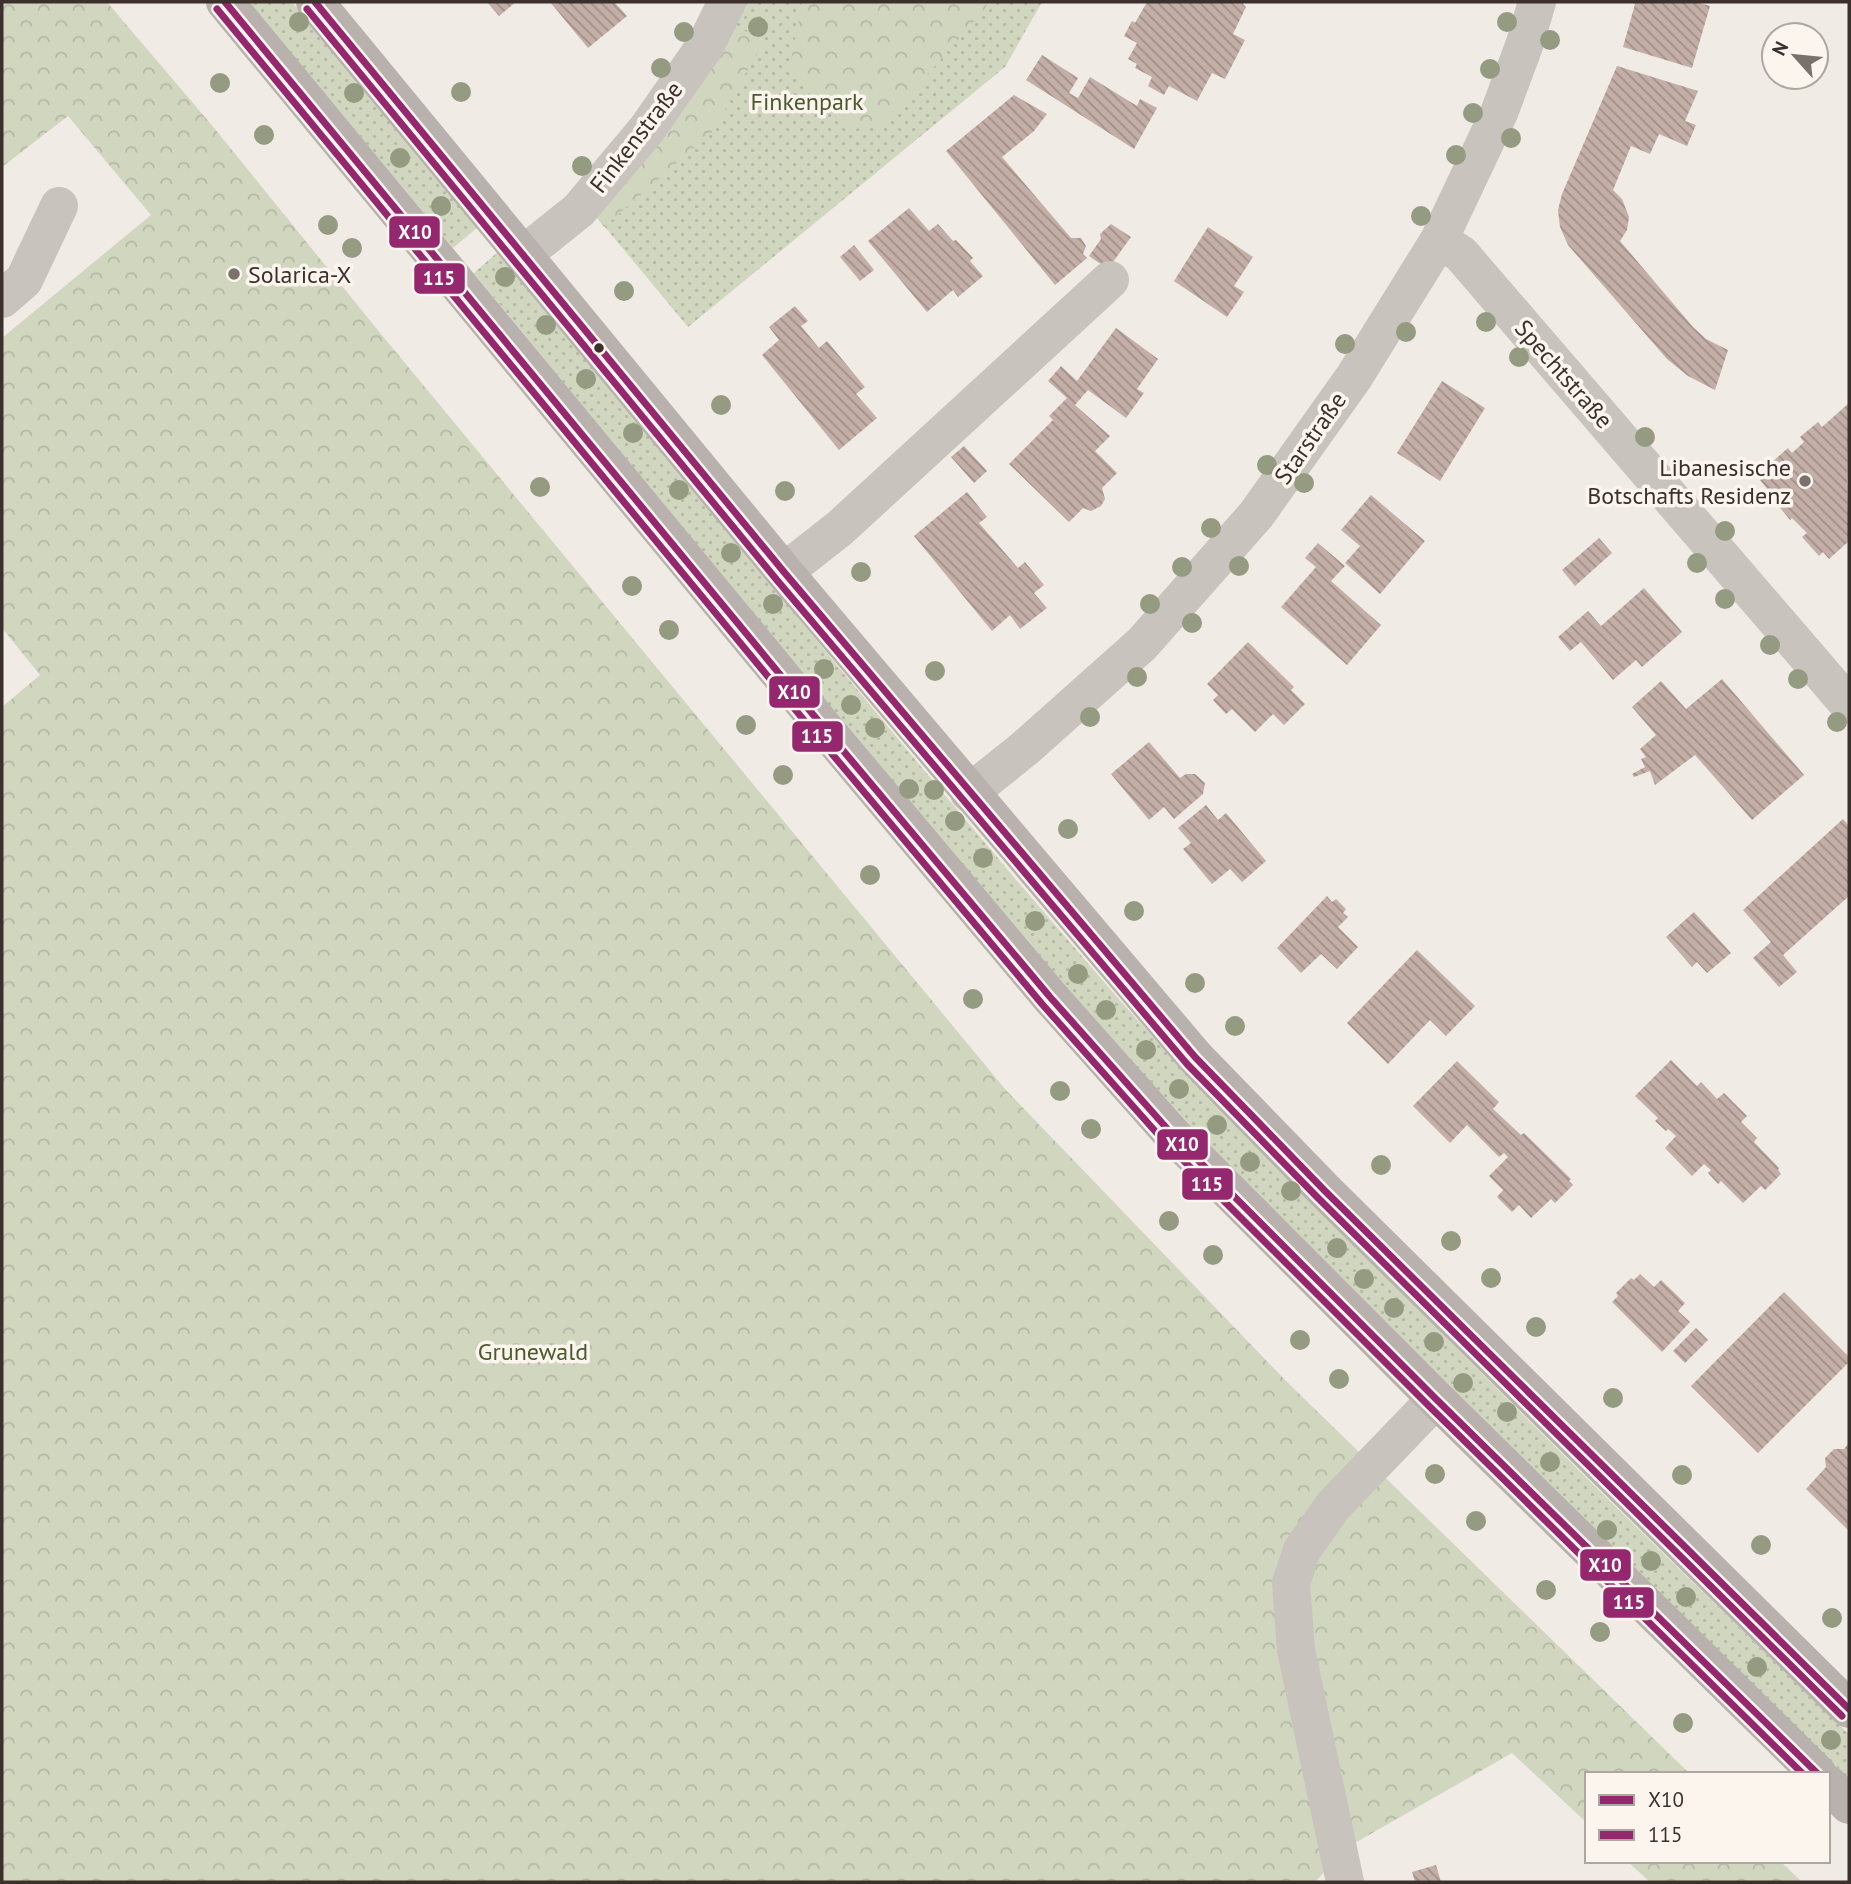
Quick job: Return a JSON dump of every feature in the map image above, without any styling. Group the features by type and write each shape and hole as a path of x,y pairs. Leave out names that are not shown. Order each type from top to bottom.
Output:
{"main road":[{"path":"225,2 686,562 1050,997 1171,1133 1436,1399 1816,1772"},
{"path":"315,2 784,572 1195,1057 1301,1167 1849,1709"},
{"path":"1830,1786 1849,1805"}],"street":[{"name":"Finkenstraße","path":"524,254 579,210 647,129 705,46 727,2"},
{"name":"Starstraße","path":"969,793 1024,749 1142,644 1256,515 1354,377 1439,240 1499,113 1537,2"},
{"path":"2,299 24,280 59,206"},
{"name":"Spechtstraße","path":"1439,240 1461,254 1849,705"},
{"path":"784,572 840,528 1110,280"},
{"path":"1345,1882 1296,1650 1292,1583 1302,1550 1333,1506 1436,1399"}],"green space":[{"name":"Grunewald","path":"2,2 107,2 215,129 376,328 1005,1089 1286,1381 1688,1772 1585,1772 1585,1821 1512,1753 1346,1848 1315,1882 2,1882 2,707 40,675 2,628 2,338 151,215 68,116 2,167"},
{"path":"249,2 292,2 478,227 453,248"},
{"name":"Finkenpark","path":"746,2 1042,2 1005,67 688,327 595,215"},
{"path":"802,2 989,2 882,127 848,129 789,71"},
{"path":"734,26 765,40 712,132 604,227 595,215"},
{"path":"499,251 882,720 1117,997 1244,1133 1551,1443 1849,1734 1849,1779 1723,1658 1289,1227 1202,1138 1095,1021 899,791 474,273"},
{"path":"1629,1863 1782,1863 1802,1882 1650,1882"}],"building":[{"path":"487,2 516,2 499,16"},
{"path":"550,2 614,2 627,16 588,48"},
{"path":"1147,2 1244,2 1246,7 1233,34 1245,40 1225,79 1212,73 1197,101 1169,86 1164,95 1148,86 1152,77 1135,68 1137,64 1128,59 1137,43 1124,36"},
{"path":"1630,2 1696,2 1710,6 1692,68 1623,47 1635,4"},
{"path":"1042,55 1078,78 1069,93 1078,98 1090,77 1137,106 1140,99 1157,108 1134,149 1026,80"},
{"path":"1617,66 1698,91 1685,121 1696,125 1687,146 1659,134 1650,154 1631,146 1613,190 1622,199 1629,217 1627,230 1620,241 1693,327 1706,339 1728,350 1715,390 1688,376 1667,359 1568,245 1560,227 1558,210 1562,194"},
{"path":"1014,95 1047,114 1034,131 1002,157 1071,238 1081,238 1086,246 1083,254 1087,258 1055,285 946,151"},
{"path":"909,208 929,231 938,224 953,241 956,240 973,258 970,261 983,276 958,297 953,290 927,312 868,241"},
{"path":"1111,224 1131,237 1108,269 1089,256 1101,239 1100,234"},
{"path":"1208,227 1253,257 1234,286 1244,292 1227,317 1174,281"},
{"path":"854,245 874,270 860,281 840,257"},
{"path":"795,306 808,321 801,326 819,348 827,341 865,387 856,394 877,418 839,450 762,355 779,340 769,327"},
{"path":"1116,328 1158,359 1137,389 1144,393 1126,418 1088,390 1075,405 1110,436 1095,451 1117,473 1102,488 1105,499 1101,506 1091,511 1083,508 1069,522 1009,464 1053,420 1049,416 1067,398 1048,381 1061,366 1077,381"},
{"path":"1442,381 1485,408 1440,481 1397,453"},
{"name":"Libanesische Botschafts Residenz","path":"1849,403 1849,541 1829,559 1823,552 1819,556 1802,537 1807,533 1792,518 1790,520 1760,480 1776,466 1772,462 1788,448 1792,453 1804,442 1800,437 1818,422 1822,427"},
{"path":"964,446 987,471 974,483 951,457"},
{"path":"967,492 987,517 979,523 1018,568 1025,562 1044,585 1034,593 1047,608 1020,629 1010,615 992,631 914,536"},
{"path":"1371,495 1425,541 1380,594 1345,563 1360,546 1341,530"},
{"path":"1599,538 1612,553 1575,586 1562,570"},
{"path":"1318,543 1345,566 1331,581 1381,625 1347,665 1281,607 1316,567 1305,558"},
{"path":"1644,588 1682,632 1642,667 1636,660 1613,680 1581,642 1570,651 1558,637 1588,611 1601,626"},
{"path":"1248,642 1294,687 1291,690 1305,704 1284,725 1273,714 1255,732 1232,709 1226,714 1213,700 1218,695 1207,684"},
{"path":"1722,679 1804,775 1752,820 1695,755 1655,785 1650,771 1634,777 1632,774 1645,767 1641,759 1646,757 1640,749 1656,735 1632,707 1661,681 1686,709"},
{"path":"1149,742 1180,778 1186,774 1195,774 1205,783 1203,794 1174,819 1164,807 1149,820 1111,774"},
{"path":"1206,805 1218,820 1226,813 1266,861 1242,882 1230,869 1212,884 1183,849 1191,843 1178,828"},
{"path":"1843,819 1849,826 1849,896 1783,955 1797,972 1779,987 1753,958 1771,942 1743,910"},
{"path":"1327,896 1332,902 1336,899 1346,909 1343,913 1348,917 1338,927 1358,947 1337,969 1321,954 1301,973 1277,948"},
{"path":"1694,912 1731,953 1707,973 1697,962 1692,967 1666,937"},
{"path":"1417,950 1475,1006 1446,1036 1430,1020 1388,1064 1347,1023"},
{"path":"1671,1060 1697,1086 1701,1082 1717,1099 1724,1093 1747,1116 1741,1122 1757,1138 1754,1142 1779,1168 1781,1174 1765,1190 1761,1186 1743,1203 1721,1181 1718,1184 1708,1173 1711,1170 1704,1164 1692,1176 1665,1148 1676,1136 1655,1121 1658,1118 1635,1096"},
{"path":"1457,1061 1499,1102 1493,1109 1521,1135 1524,1133 1571,1179 1569,1181 1573,1185 1555,1203 1551,1199 1531,1218 1519,1205 1512,1212 1497,1197 1503,1190 1489,1176 1508,1157 1504,1153 1499,1157 1467,1125 1450,1143 1413,1106"},
{"path":"1640,1274 1654,1287 1661,1280 1685,1303 1678,1311 1690,1322 1662,1352 1612,1302 1618,1296 1616,1293 1631,1278 1634,1280"},
{"path":"1784,1292 1849,1357 1849,1362 1758,1453 1691,1386"},
{"path":"1696,1328 1708,1340 1685,1363 1673,1351"},
{"path":"1849,1443 1849,1531 1806,1489 1826,1467 1825,1458 1834,1449 1844,1449"},
{"path":"1436,1865 1441,1882 1415,1882 1412,1872"}],"transit line":[{"name":"X10","path":"225,2 825,729 1050,997 1171,1133 1436,1399 1816,1772"},
{"name":"X10","path":"315,2 784,572 1195,1057 1325,1191 1849,1709"},
{"name":"115","path":"217,9 817,736 1042,1004 1163,1140 1801,1772"},
{"name":"115","path":"307,9 776,579 1187,1064 1318,1198 1842,1716"}],"place":[{"name":"Solarica-X","path":"234,274"},
{"name":"Libanesische Botschafts Residenz","path":"1805,481"}]}
